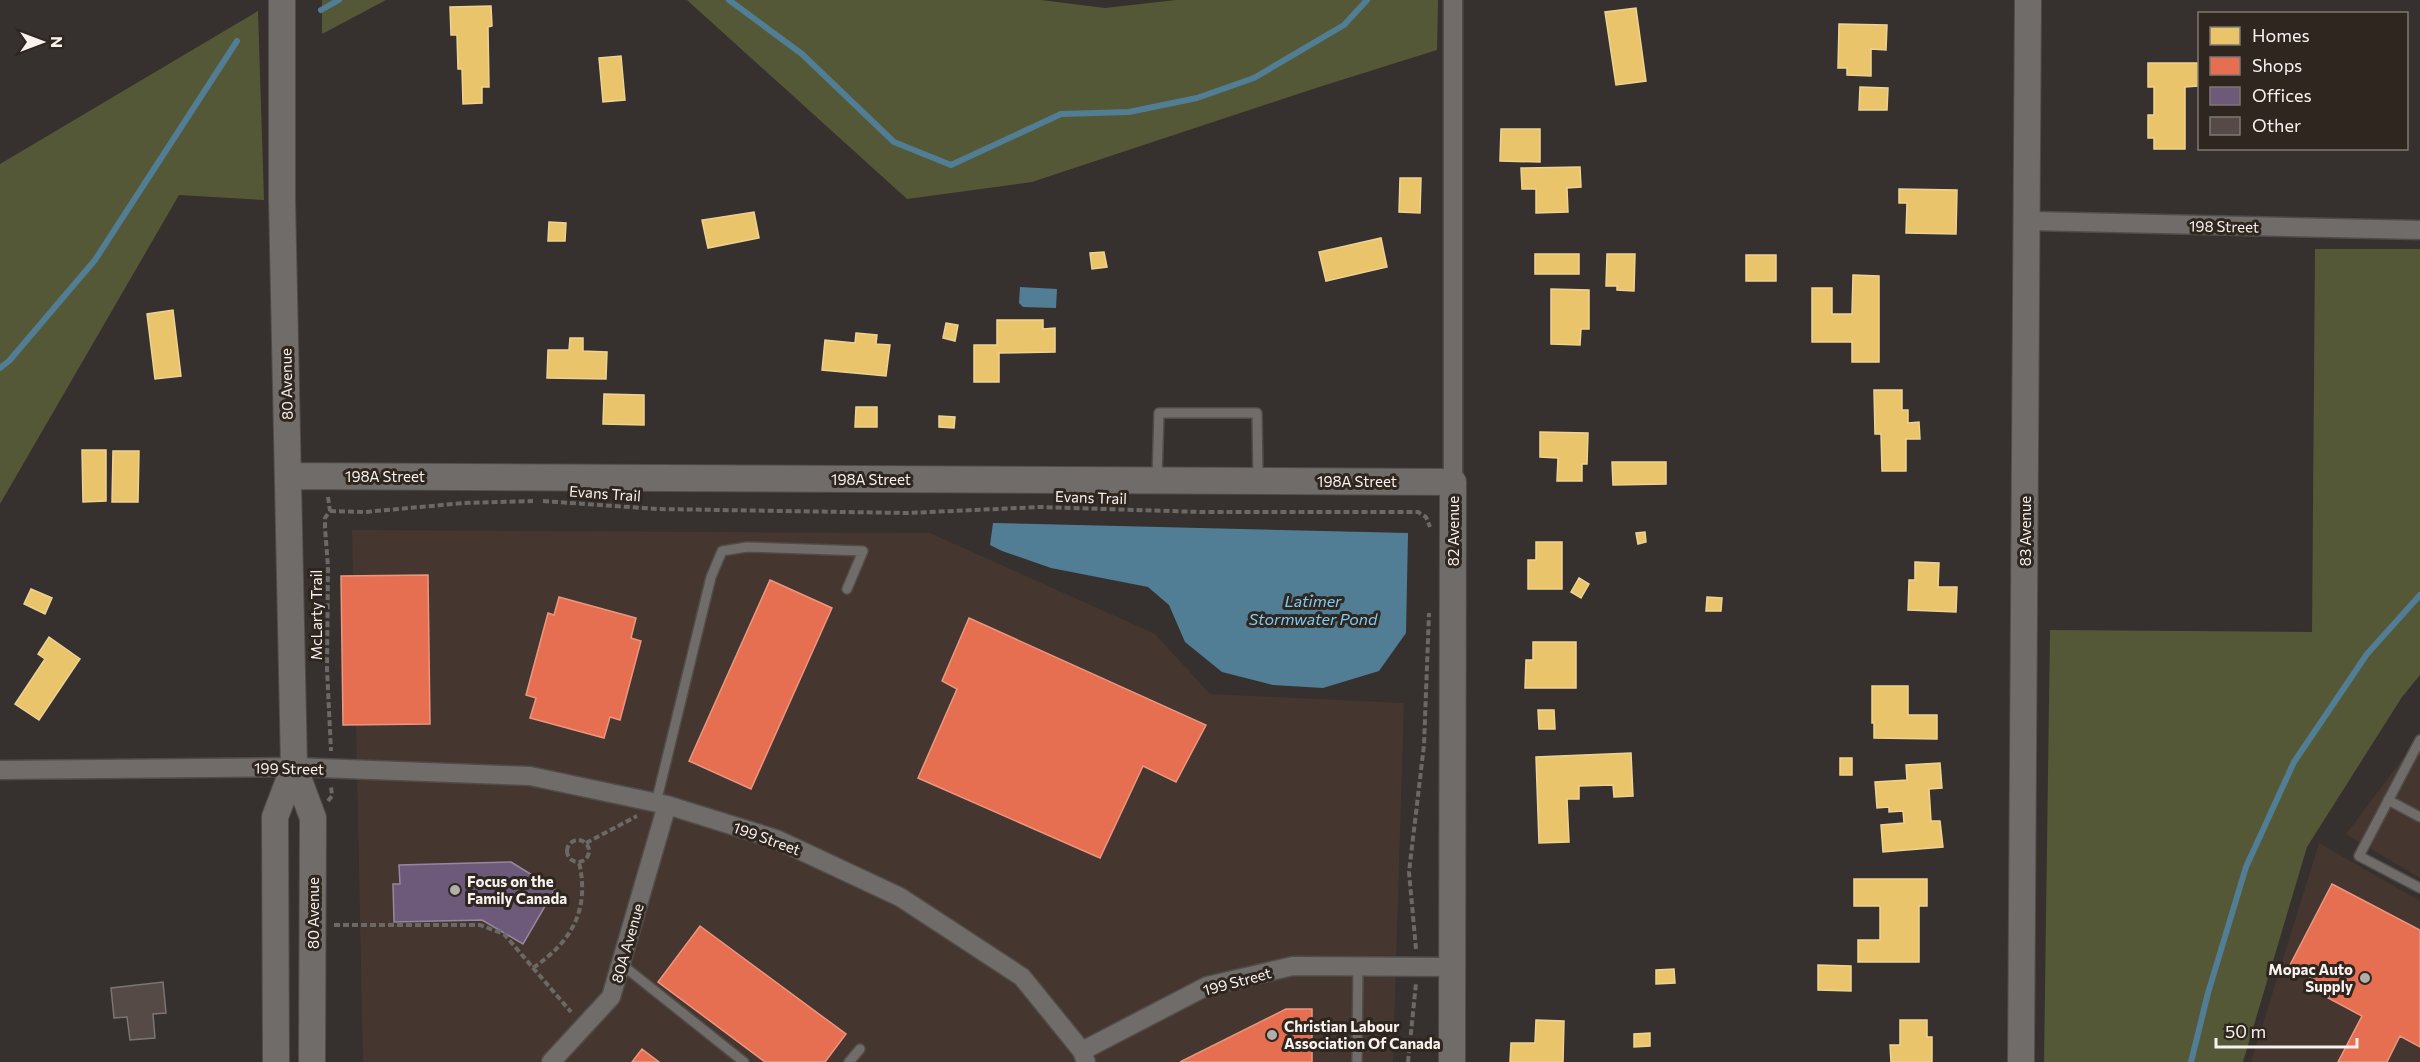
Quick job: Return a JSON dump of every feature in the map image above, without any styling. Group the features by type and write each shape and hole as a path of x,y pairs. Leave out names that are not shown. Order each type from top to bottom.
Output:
{"street":[{"name":"80 Avenue","path":"282,0 282,188 294,767 314,818 312,1062"},
{"name":"82 Avenue","path":"1452,1062 1454,0"},
{"name":"83 Avenue","path":"2021,1062 2028,0"},
{"name":"198 Street","path":"2027,221 2420,230"},
{"name":"198A Street","path":"288,476 1454,482"},
{"name":"80 Avenue","path":"276,1062 276,817 294,767"},
{"name":"199 Street","path":"0,770 294,767 530,776 662,804 776,838 900,897 1022,977 1084,1057 1207,987 1293,966 1452,967"},
{"name":"80A Avenue","path":"552,1062 611,997 662,804"}],"lane":[{"path":"1157,480 1159,413 1257,413 1258,481"},
{"path":"662,804 711,577 722,551 747,547 863,551 847,589"},
{"path":"2420,740 2359,856 2420,888"},
{"path":"2388,800 2420,817"},
{"path":"621,964 744,1062"},
{"path":"1357,1062 1358,966"},
{"path":"849,1062 860,1048"}],"path":[{"name":"McLarty Trail","path":"328,497 330,510 325,528 328,567 327,669 330,735"},
{"name":"Evans Trail","path":"330,510 365,512 464,503 542,501 657,509 908,513 1040,507 1201,512 1418,512 1426,517 1430,526 1430,538"},
{"path":"1416,939 1409,893 1409,872 1424,745 1429,606"},
{"path":"586,843 637,816"},
{"path":"576,839 586,843 589,849 587,856 579,862 569,858 567,847 576,839"},
{"path":"533,968 551,956 573,928 581,906 583,887 579,862"},
{"path":"334,925 480,925 504,934 571,1012"},
{"path":"1408,1062 1415,988"}],"shaded area":[{"path":"352,530 930,533 1155,634 1210,694 1404,703 1393,1062 363,1062"},
{"path":"2420,736 2420,878 2346,834"},
{"path":"2319,843 2420,901 2420,1062 2251,1062"}],"green space":[{"path":"322,0 386,0 322,34"},
{"path":"687,0 1041,0 1105,8 1176,0 1438,0 1437,50 1032,182 907,199"},
{"path":"258,11 264,200 179,195 0,504 0,164"},
{"path":"2315,249 2420,249 2420,675 2402,697 2307,847 2243,1062 2044,1062 2050,630 2312,632"}],"water":[{"path":"1020,287 1057,289 1056,308 1023,307 1019,303"},
{"name":"Latimer Stormwater Pond","path":"993,523 1408,533 1406,633 1379,671 1323,688 1273,685 1222,672 1185,642 1169,605 1148,587 1051,568 1002,551 990,545"}],"building: Homes":[{"path":"491,6 492,26 488,27 489,87 482,87 482,103 463,104 462,69 458,69 457,35 451,35 450,7"},
{"path":"1636,8 1646,81 1616,85 1605,12"},
{"path":"1839,24 1887,25 1886,50 1871,49 1871,76 1847,75 1847,68 1838,68"},
{"path":"621,56 625,100 603,102 599,58"},
{"path":"2148,63 2198,63 2198,86 2185,87 2185,149 2154,149 2154,138 2148,138 2148,115 2154,115 2154,87 2148,87"},
{"path":"1860,87 1888,88 1887,110 1859,110"},
{"path":"1501,129 1540,129 1540,162 1500,161"},
{"path":"1580,167 1581,187 1567,188 1568,212 1536,213 1536,189 1522,189 1521,168"},
{"path":"1400,178 1421,178 1420,213 1399,212"},
{"path":"1899,189 1957,190 1956,234 1906,233 1907,203 1899,203"},
{"path":"754,212 759,238 708,248 702,220"},
{"path":"549,222 566,223 565,241 548,241"},
{"path":"1381,238 1387,267 1326,281 1319,252"},
{"path":"1104,252 1107,267 1092,269 1090,253"},
{"path":"1535,254 1579,254 1579,274 1535,274"},
{"path":"1607,254 1635,254 1634,291 1617,290 1617,286 1606,286"},
{"path":"1746,255 1776,255 1776,281 1746,281"},
{"path":"1853,275 1879,276 1879,362 1852,362 1852,342 1812,342 1812,288 1832,288 1832,314 1852,314"},
{"path":"1551,289 1589,290 1589,329 1581,329 1580,345 1551,344"},
{"path":"173,310 181,376 155,379 147,314"},
{"path":"997,320 1043,320 1043,329 1055,328 1055,352 999,353 999,382 974,382 974,345 997,345"},
{"path":"946,323 958,325 955,341 943,338"},
{"path":"856,333 877,335 876,344 890,345 886,376 822,370 825,340 855,343"},
{"path":"570,338 583,338 583,351 607,352 606,379 547,378 548,350 569,350"},
{"path":"1874,390 1902,390 1902,410 1908,410 1908,423 1919,422 1920,439 1906,439 1906,471 1882,471 1881,434 1875,434"},
{"path":"604,394 644,395 644,425 603,424"},
{"path":"856,407 877,407 877,427 855,427"},
{"path":"939,416 955,417 954,428 939,427"},
{"path":"1540,432 1588,433 1587,464 1582,464 1582,481 1557,481 1558,458 1540,457"},
{"path":"82,450 106,450 106,501 83,502"},
{"path":"113,451 139,451 138,502 112,502"},
{"path":"1612,462 1666,462 1666,484 1613,485"},
{"path":"1645,532 1646,542 1638,544 1636,533"},
{"path":"1536,542 1562,542 1562,589 1528,589 1528,560 1536,560"},
{"path":"1915,562 1939,563 1938,587 1957,587 1956,612 1908,610 1909,580 1915,580"},
{"path":"1579,578 1589,584 1581,598 1571,592"},
{"path":"31,589 52,598 45,614 24,604"},
{"path":"1707,597 1722,598 1721,611 1706,611"},
{"path":"49,637 80,659 39,720 15,704 45,659 38,654"},
{"path":"1533,642 1576,642 1576,688 1525,688 1526,660 1533,660"},
{"path":"1872,686 1908,686 1908,715 1937,715 1937,739 1874,738"},
{"path":"1538,710 1554,710 1555,729 1539,729"},
{"path":"1631,753 1633,796 1614,797 1613,785 1579,786 1579,799 1567,799 1569,842 1539,843 1536,757"},
{"path":"1840,758 1852,758 1852,775 1840,775"},
{"path":"1940,763 1942,788 1929,789 1931,821 1940,821 1943,847 1883,852 1881,825 1904,823 1903,811 1889,812 1889,807 1877,808 1875,782 1907,780 1906,765"},
{"path":"1854,879 1927,879 1927,906 1919,906 1919,962 1858,962 1858,940 1880,940 1880,906 1854,906"},
{"path":"1818,965 1851,966 1851,991 1818,990"},
{"path":"1674,969 1675,983 1656,984 1656,970"},
{"path":"1536,1020 1564,1021 1563,1062 1510,1062 1511,1043 1535,1043"},
{"path":"1900,1020 1927,1020 1927,1037 1932,1037 1932,1062 1891,1062 1890,1045 1900,1045"},
{"path":"1650,1033 1650,1046 1634,1047 1634,1034"}],"building: Shops":[{"path":"428,575 430,724 343,725 341,576"},
{"path":"770,580 832,608 751,789 689,761"},
{"path":"559,597 636,618 631,638 641,641 620,720 610,717 604,738 530,718 536,698 526,695 548,613 554,615"},
{"path":"969,618 1206,725 1176,782 1143,766 1100,858 918,778 957,689 942,681"},
{"name":"Mopac Auto Supply","path":"2332,884 2420,930 2420,1047 2400,1036 2387,1062 2338,1062 2362,1016 2328,998 2332,989 2289,967"},
{"path":"700,926 846,1034 825,1062 765,1062 658,982"},
{"name":"Christian Labour Association Of Canada","path":"1286,1009 1312,1009 1312,1062 1180,1062"},
{"path":"642,1049 659,1062 632,1062"}],"building: Offices":[{"path":"511,862 555,889 523,944 482,920 394,922 393,884 400,884 399,865"}],"building: Other":[{"path":"163,982 166,1013 153,1014 155,1038 130,1040 127,1017 114,1018 111,988"}],"waterway":[{"path":"321,10 339,0"},
{"path":"729,0 802,54 894,142 951,165 1061,114 1129,112 1197,98 1254,78 1344,25 1367,0"},
{"path":"0,368 9,361 95,260 237,41"},
{"path":"2191,1062 2208,993 2246,867 2294,762 2367,654 2420,595"}],"place":[{"name":"Focus on the Family Canada","path":"455,890"},
{"name":"Mopac Auto Supply","path":"2365,978"},
{"name":"Christian Labour Association Of Canada","path":"1272,1035"}]}
